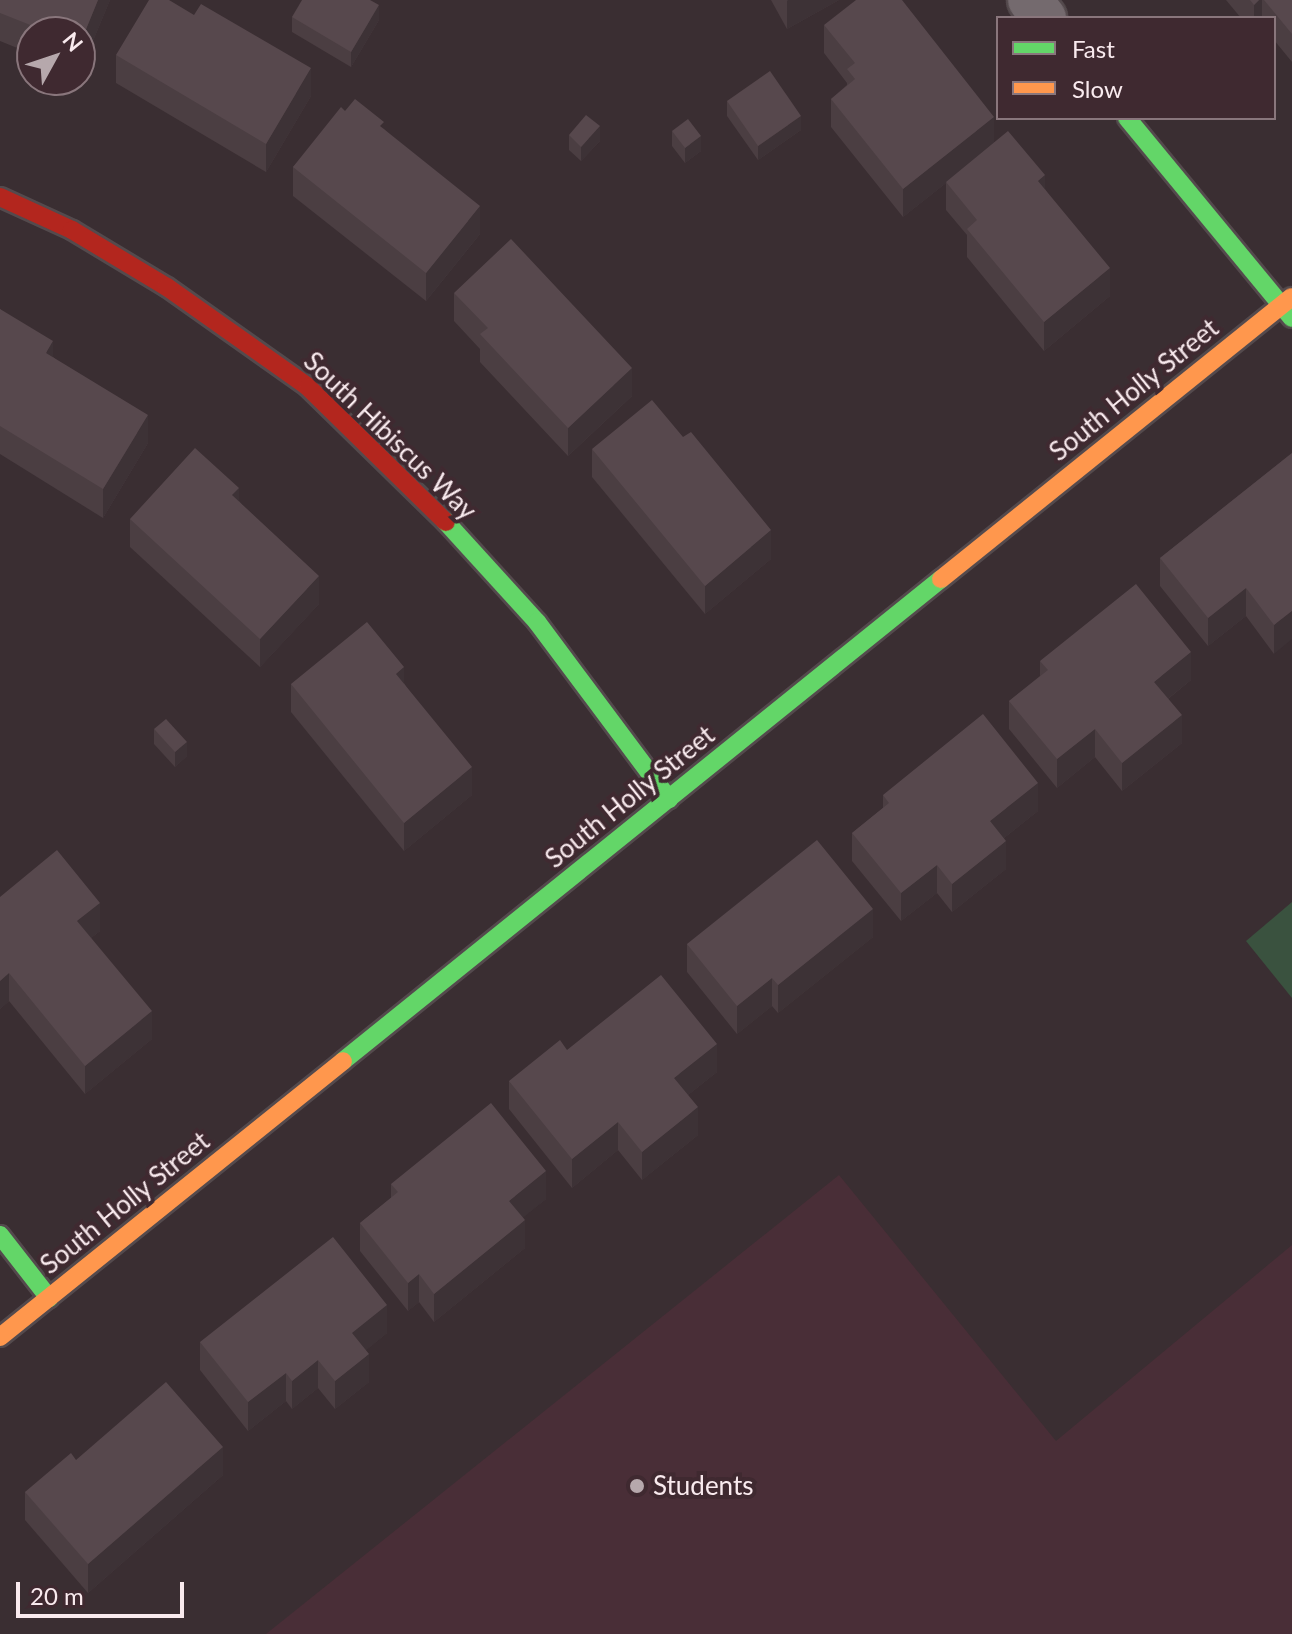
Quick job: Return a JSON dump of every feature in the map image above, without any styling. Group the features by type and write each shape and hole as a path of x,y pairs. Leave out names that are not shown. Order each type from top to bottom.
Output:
{"street":[{"path":"1030,0 1042,16"},
{"path":"1129,120 1289,307"},
{"name":"South Hibiscus Way","path":"0,197 72,230 167,287 308,387 429,503 537,622 669,799"},
{"name":"South Holly Street","path":"0,1337 669,799 1289,307"},
{"path":"0,1235 49,1298"}],"shaded area":[{"path":"839,1175 1056,1441 1292,1245 1292,1634 266,1634"}],"green space":[{"path":"1292,902 1292,998 1246,941"}],"building":[{"path":"0,0 98,0 91,16 16,16 16,19 0,13"},
{"path":"149,0 169,0 194,15 201,4 311,68 266,144 116,55"},
{"path":"302,0 370,0 379,5 351,52 292,17"},
{"path":"856,0 902,0 994,117 903,189 831,99 855,79 847,69 855,63 824,25"},
{"path":"1264,0 1292,0 1292,34"},
{"path":"770,71 801,116 758,146 727,101"},
{"path":"355,99 384,122 380,126 480,206 426,273 293,167 341,107 345,111"},
{"path":"586,115 600,126 581,147 569,135"},
{"path":"688,119 701,136 685,148 672,131"},
{"path":"1008,131 1045,175 1038,181 1110,268 1044,322 967,229 977,220 946,182"},
{"path":"511,239 632,368 568,428 480,334 488,328 454,293"},
{"path":"0,309 53,341 46,353 148,415 103,489 0,426"},
{"path":"652,400 683,437 691,432 771,530 705,586 592,449"},
{"path":"195,448 239,488 232,495 319,576 260,639 130,519"},
{"path":"1292,453 1292,611 1274,625 1246,588 1208,618 1160,558"},
{"path":"1136,584 1191,652 1154,682 1182,715 1122,763 1095,729 1057,759 1009,701 1048,670 1040,661"},
{"path":"367,622 404,667 396,674 472,767 404,823 291,684"},
{"path":"983,714 1038,783 990,821 1006,841 952,884 937,865 901,893 852,833 889,803 883,795"},
{"path":"166,719 187,742 175,752 154,729"},
{"path":"817,840 873,909 778,985 772,978 737,1006 687,944"},
{"path":"57,850 100,903 77,921 152,1011 85,1066 9,973 0,981 0,897"},
{"path":"661,975 717,1044 674,1078 698,1107 642,1152 618,1122 572,1159 509,1081 560,1040 567,1050"},
{"path":"491,1103 546,1171 509,1201 525,1220 434,1294 419,1274 408,1283 360,1223 398,1192 391,1184"},
{"path":"333,1237 387,1305 352,1333 369,1354 335,1381 318,1360 292,1381 286,1373 248,1402 200,1342"},
{"path":"166,1382 223,1447 88,1564 25,1492 71,1453 76,1460"}],"traffic: fast":[{"path":"1129,120 1292,318"},
{"path":"446,522 537,622 669,799"},
{"path":"343,1061 941,579"},
{"path":"0,1235 49,1298"}],"traffic: slow":[{"path":"941,579 1292,297"},
{"path":"0,1337 343,1061"}],"traffic: jam":[{"path":"0,197 72,230 167,287 308,387 446,522"}],"place":[{"name":"Students","path":"637,1486"}]}
